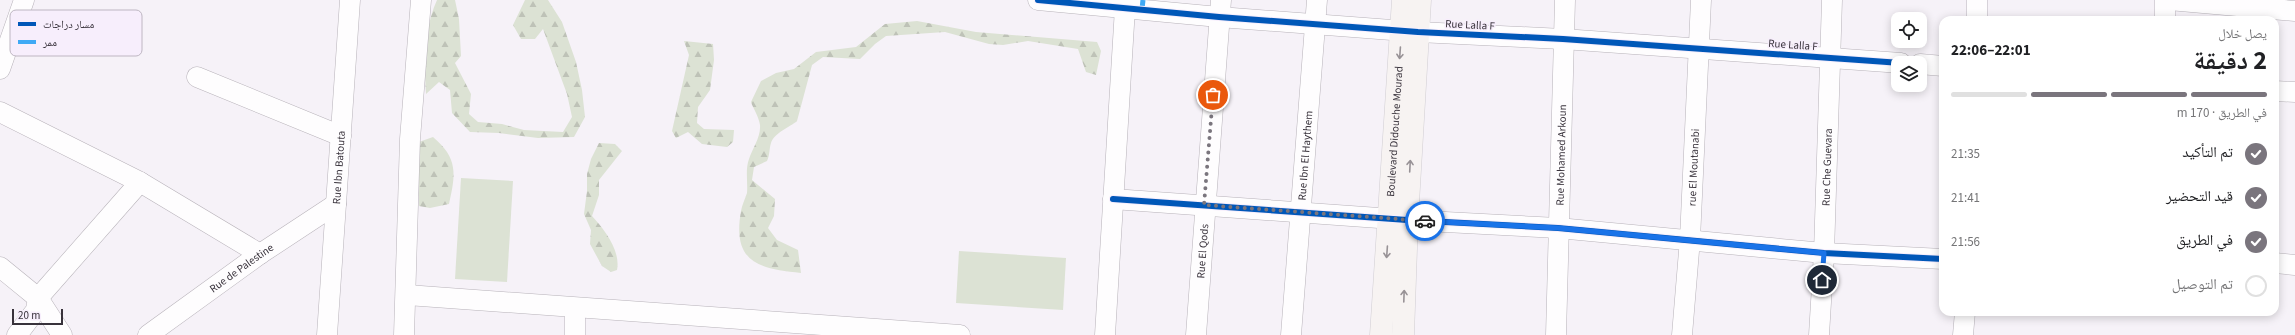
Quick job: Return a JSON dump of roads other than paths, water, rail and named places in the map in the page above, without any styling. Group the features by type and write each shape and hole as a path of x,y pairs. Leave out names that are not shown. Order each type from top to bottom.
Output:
{"main road":[{"name":"Boulevard Didouche Mourad","path":"1403,0 1410,31"},
{"name":"Boulevard Didouche Mourad","path":"1382,335 1398,219 1410,31 1420,0"},
{"name":"Boulevard Didouche Mourad","path":"1398,219 1403,335"}],"street":[{"path":"16,10 24,0"},
{"name":"Rue Ibn Batouta","path":"327,335 350,0"},
{"path":"404,335 407,296 410,139 421,0"},
{"name":"Rue Lalla F","path":"1038,0 1125,8 1220,9 1315,24 1698,48 1891,62"},
{"name":"Rue Ibn El Haythem","path":"1291,335 1302,212 1317,0"},
{"name":"Rue Mohamed Arkoun","path":"1556,335 1565,0"},
{"name":"rue El Moutanabi","path":"1682,335 1690,239 1701,0"},
{"name":"Rue Che Guevara","path":"1819,335 1824,253 1832,0"},
{"path":"1977,0 1977,16"},
{"path":"2165,0 2165,16"},
{"path":"2170,0 2295,11"},
{"path":"1105,335 1125,8"},
{"name":"Rue El Qods","path":"1196,335 1204,205 1220,9"},
{"path":"0,69 8,19"},
{"path":"1927,65 1939,66"},
{"path":"197,76 341,136"},
{"path":"2279,91 2295,92"},
{"path":"0,112 140,182 260,254"},
{"path":"17,335 36,310 38,298 140,182"},
{"path":"1113,199 1398,219 1558,228 1690,239 1824,253 1939,259"},
{"name":"Rue de Palestine","path":"148,335 260,254 336,204"},
{"path":"2279,263 2295,265"},
{"path":"0,267 38,298 62,335"},
{"path":"407,296 911,333 960,335"},
{"path":"575,308 575,335"},
{"path":"1964,335 1965,316"}]}
